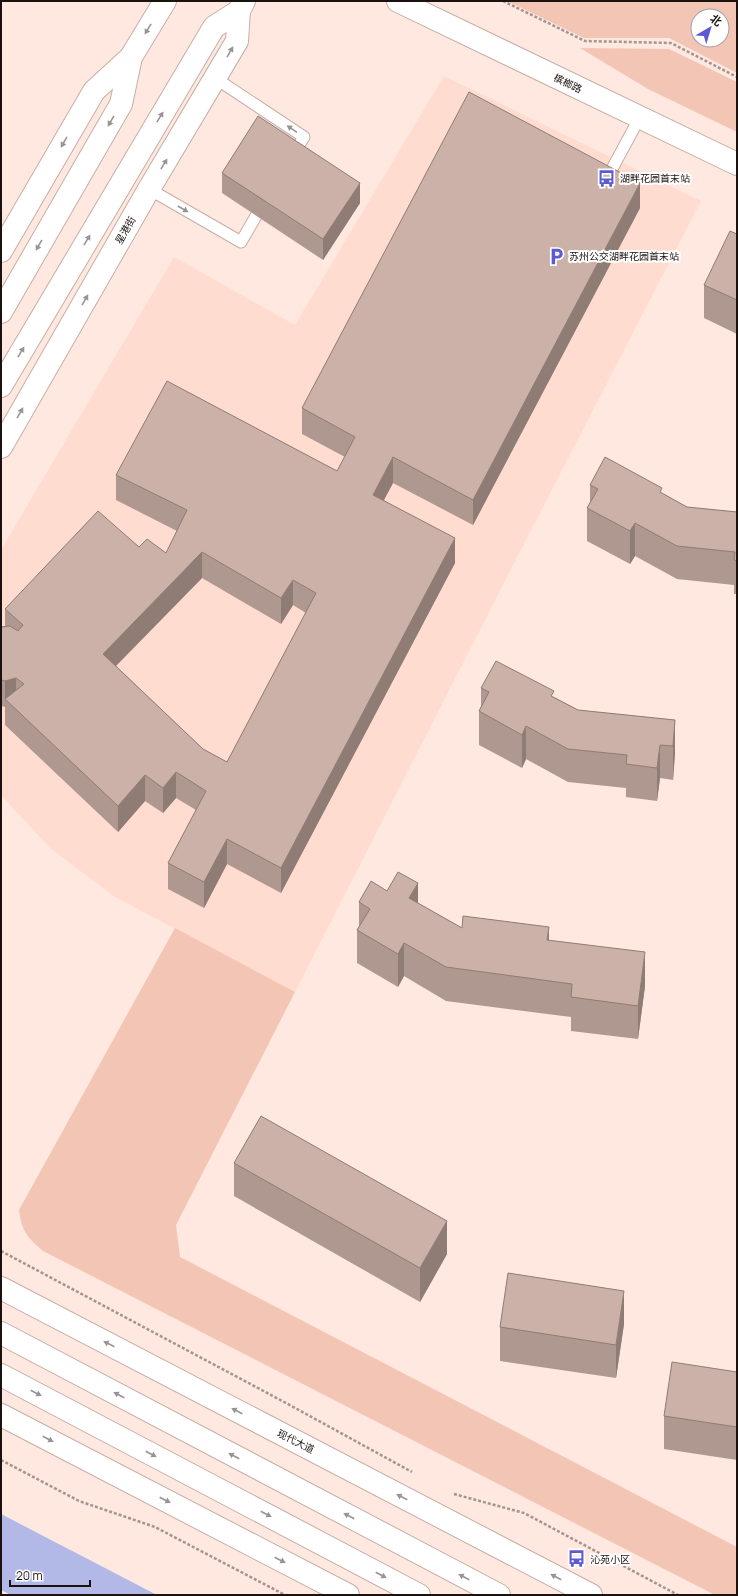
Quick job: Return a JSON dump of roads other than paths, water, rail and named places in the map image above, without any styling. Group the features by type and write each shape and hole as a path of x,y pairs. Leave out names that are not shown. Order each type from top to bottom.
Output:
{"main road":[{"path":"1,251 94,90 131,58 165,1"},
{"name":"槟榔路","path":"398,1 737,164"},
{"name":"星港街","path":"1,447 149,190 237,41 241,6"},
{"name":"星港街","path":"1,386 214,27 241,6"},
{"path":"1,312 121,104 131,58"},
{"name":"现代大道","path":"1,1288 590,1595"},
{"path":"1,1333 499,1595"},
{"path":"1,1375 419,1595"},
{"path":"1,1414 348,1595"}],"lane":[{"path":"215,78 304,137 291,158"},
{"path":"602,188 640,117"},
{"path":"149,190 240,242 256,216"}],"water":[{"path":"1,1514 157,1595 11,1595 1,1590"}],"place":[{"name":"湖畔花园首末站","path":"607,178"},
{"name":"苏州公交湖畔花园首末站","path":"556,256"},
{"name":"沁苑小区","path":"577,1559"}]}
